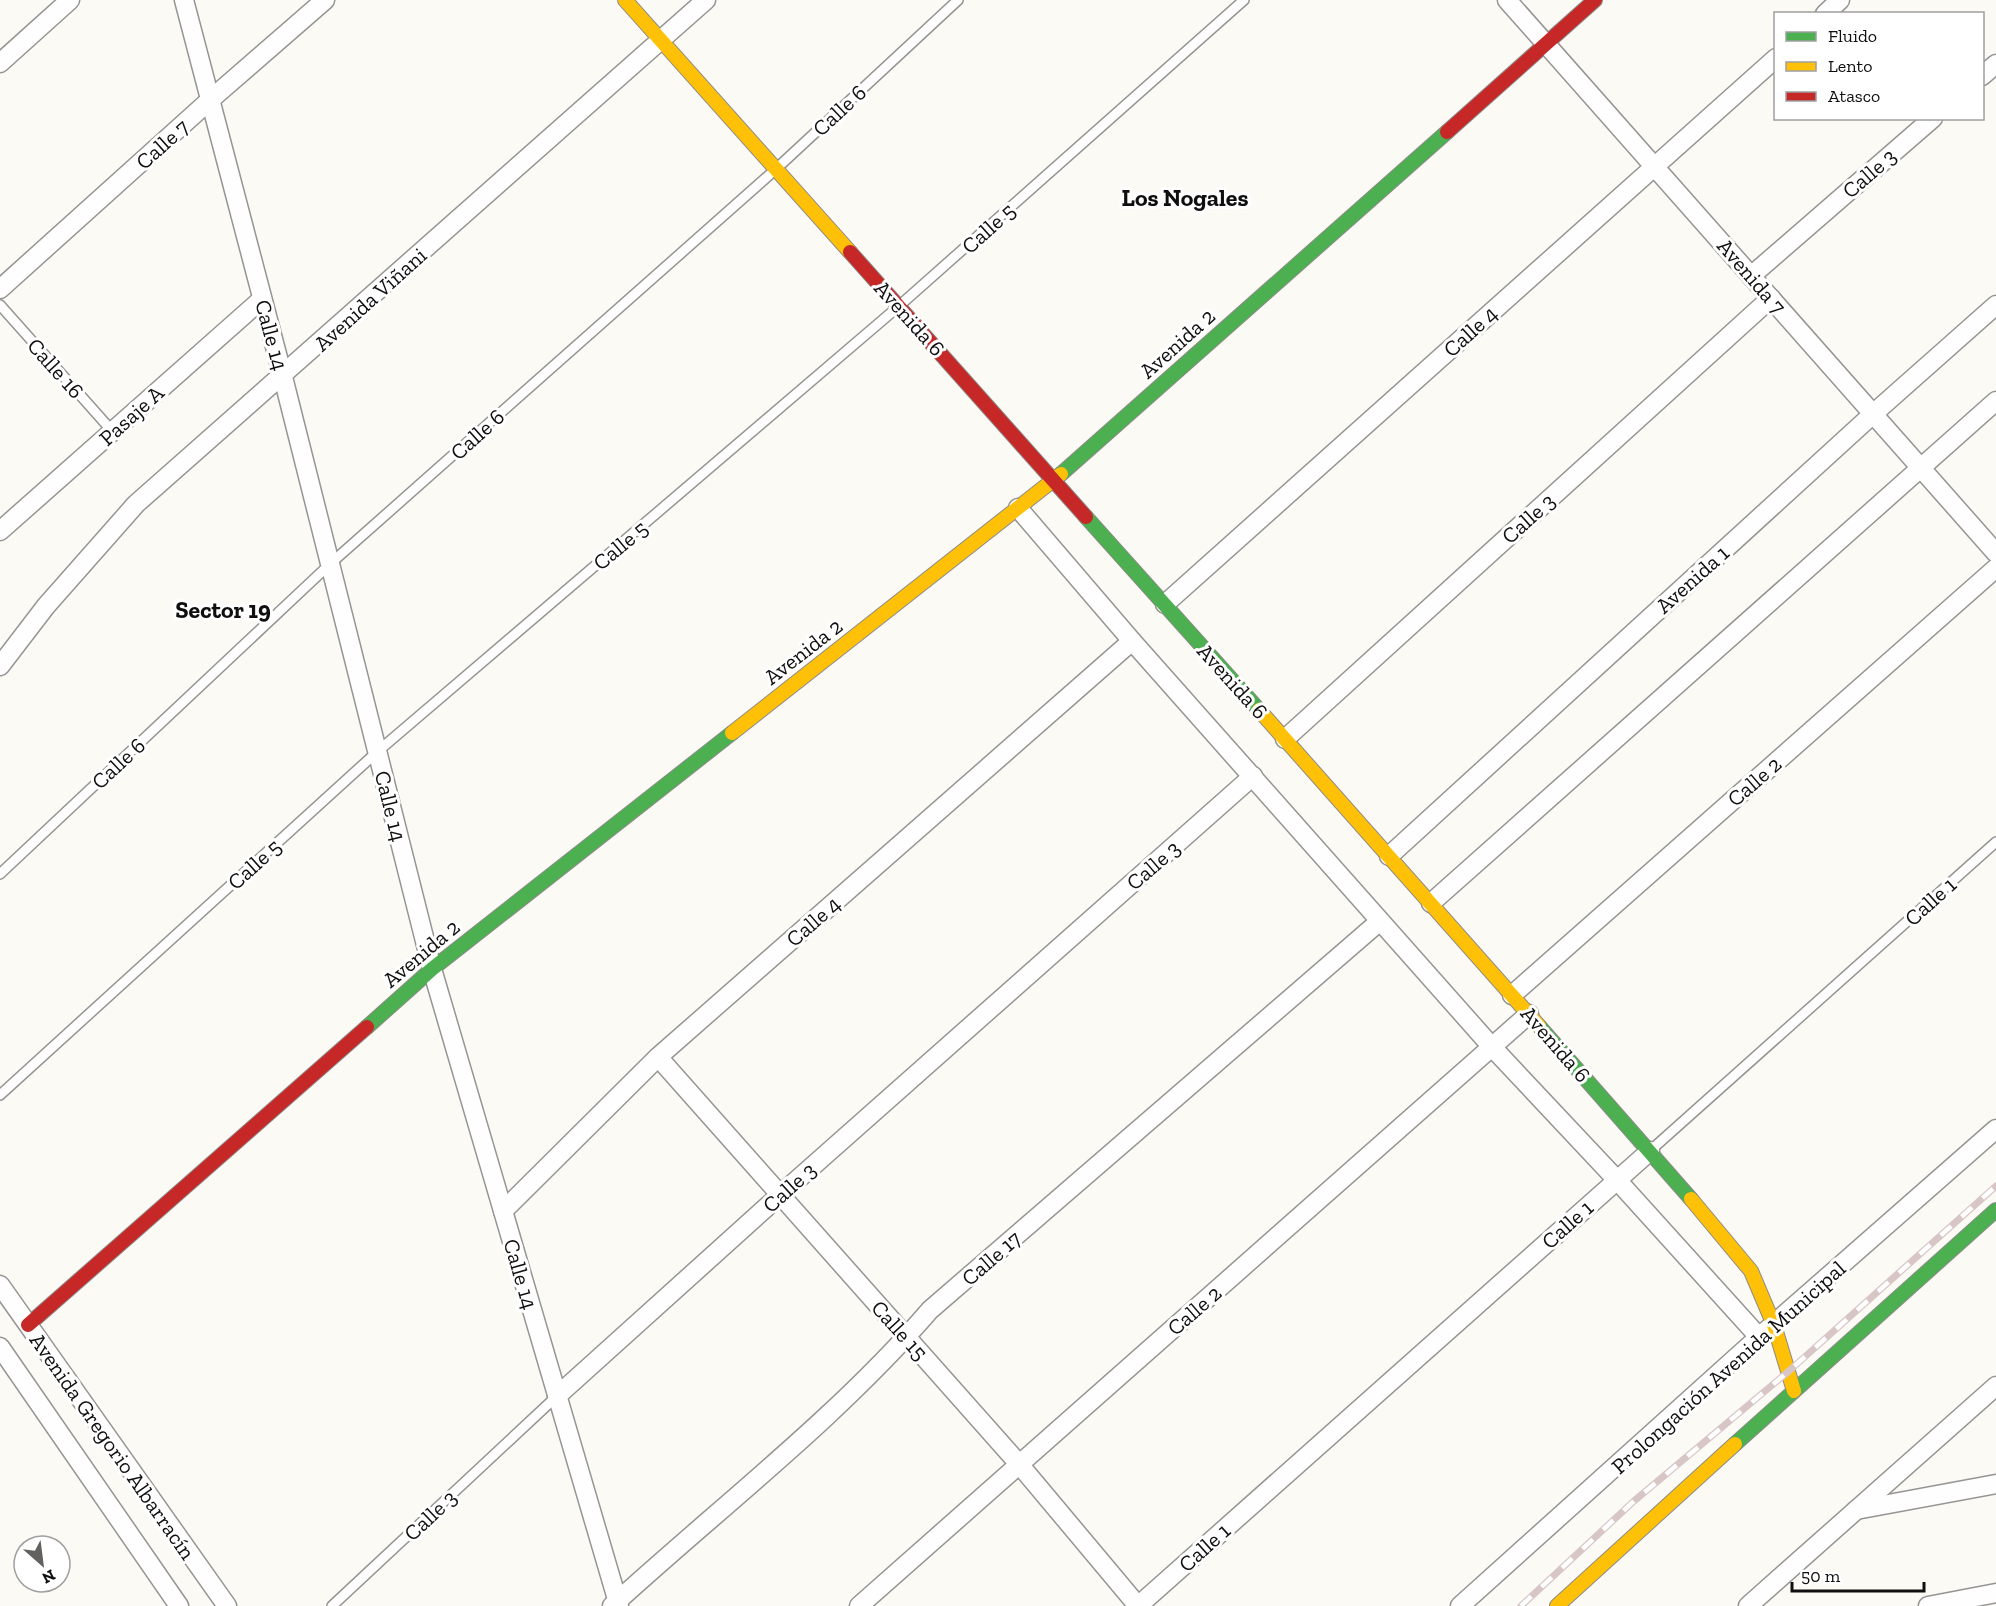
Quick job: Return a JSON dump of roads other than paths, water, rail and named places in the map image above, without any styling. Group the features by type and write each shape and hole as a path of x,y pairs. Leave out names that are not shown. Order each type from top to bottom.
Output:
{"street":[{"path":"0,63 70,0"},
{"name":"Calle 14","path":"184,0 283,377 432,969 616,1605"},
{"name":"Calle 7","path":"0,289 325,0"},
{"name":"Avenida 6","path":"625,0 1431,903 1650,1151 1751,1271 1774,1325 1794,1391"},
{"name":"Avenida Viñani","path":"0,666 46,606 136,504 283,377 706,0"},
{"name":"Avenida 7","path":"1507,0 1996,553"},
{"name":"Avenida 2","path":"28,1325 432,969 1055,480 1595,0"},
{"path":"1827,12 1840,0"},
{"name":"Calle 4","path":"1165,604 1774,60"},
{"path":"1984,75 1996,64"},
{"name":"Calle 3","path":"1751,276 1931,120"},
{"name":"Calle 3","path":"1285,739 1771,298"},
{"name":"Pasaje A","path":"0,531 262,299"},
{"name":"Avenida 1","path":"1389,856 1873,414 1996,305"},
{"path":"1431,903 1996,401"},
{"path":"1018,508 1492,1047 1617,1180 1759,1337"},
{"name":"Calle 2","path":"1512,995 1996,568"},
{"name":"Calle 4","path":"503,1211 658,1057 1132,640"},
{"name":"Calle 3","path":"557,1396 1252,776"},
{"name":"Calle 17","path":"616,1605 858,1387 930,1310 1380,921"},
{"name":"Calle 2","path":"859,1606 1529,1014"},
{"name":"Calle 15","path":"658,1057 1019,1464 1138,1606"},
{"name":"Prolongación Avenida Municipal","path":"1460,1606 1759,1337 1996,1129"},
{"name":"Calle 1","path":"1138,1606 1650,1151"},
{"path":"1557,1606 1996,1210"},
{"name":"Avenida Gregorio Albarracín","path":"0,1285 226,1606"},
{"name":"Avenida Gregorio Albarracín","path":"0,1347 179,1606"},
{"path":"1748,1606 1996,1386"},
{"path":"1855,1510 1996,1484"},
{"path":"1928,1606 1996,1593"}],"lane":[{"name":"Calle 6","path":"0,874 330,564 776,169 958,0"},
{"name":"Calle 5","path":"0,1095 377,752 899,306 1244,0"},
{"name":"Calle 16","path":"0,305 113,432"},
{"name":"Calle 1","path":"1650,1151 1996,842"},
{"name":"Calle 3","path":"332,1606 557,1396"}],"railway":[{"path":"1521,1606 1634,1501 1789,1371 1996,1186"}],"district":[{"name":"Los Nogales","path":"1185,198"},
{"name":"Sector 19","path":"223,610"}]}
